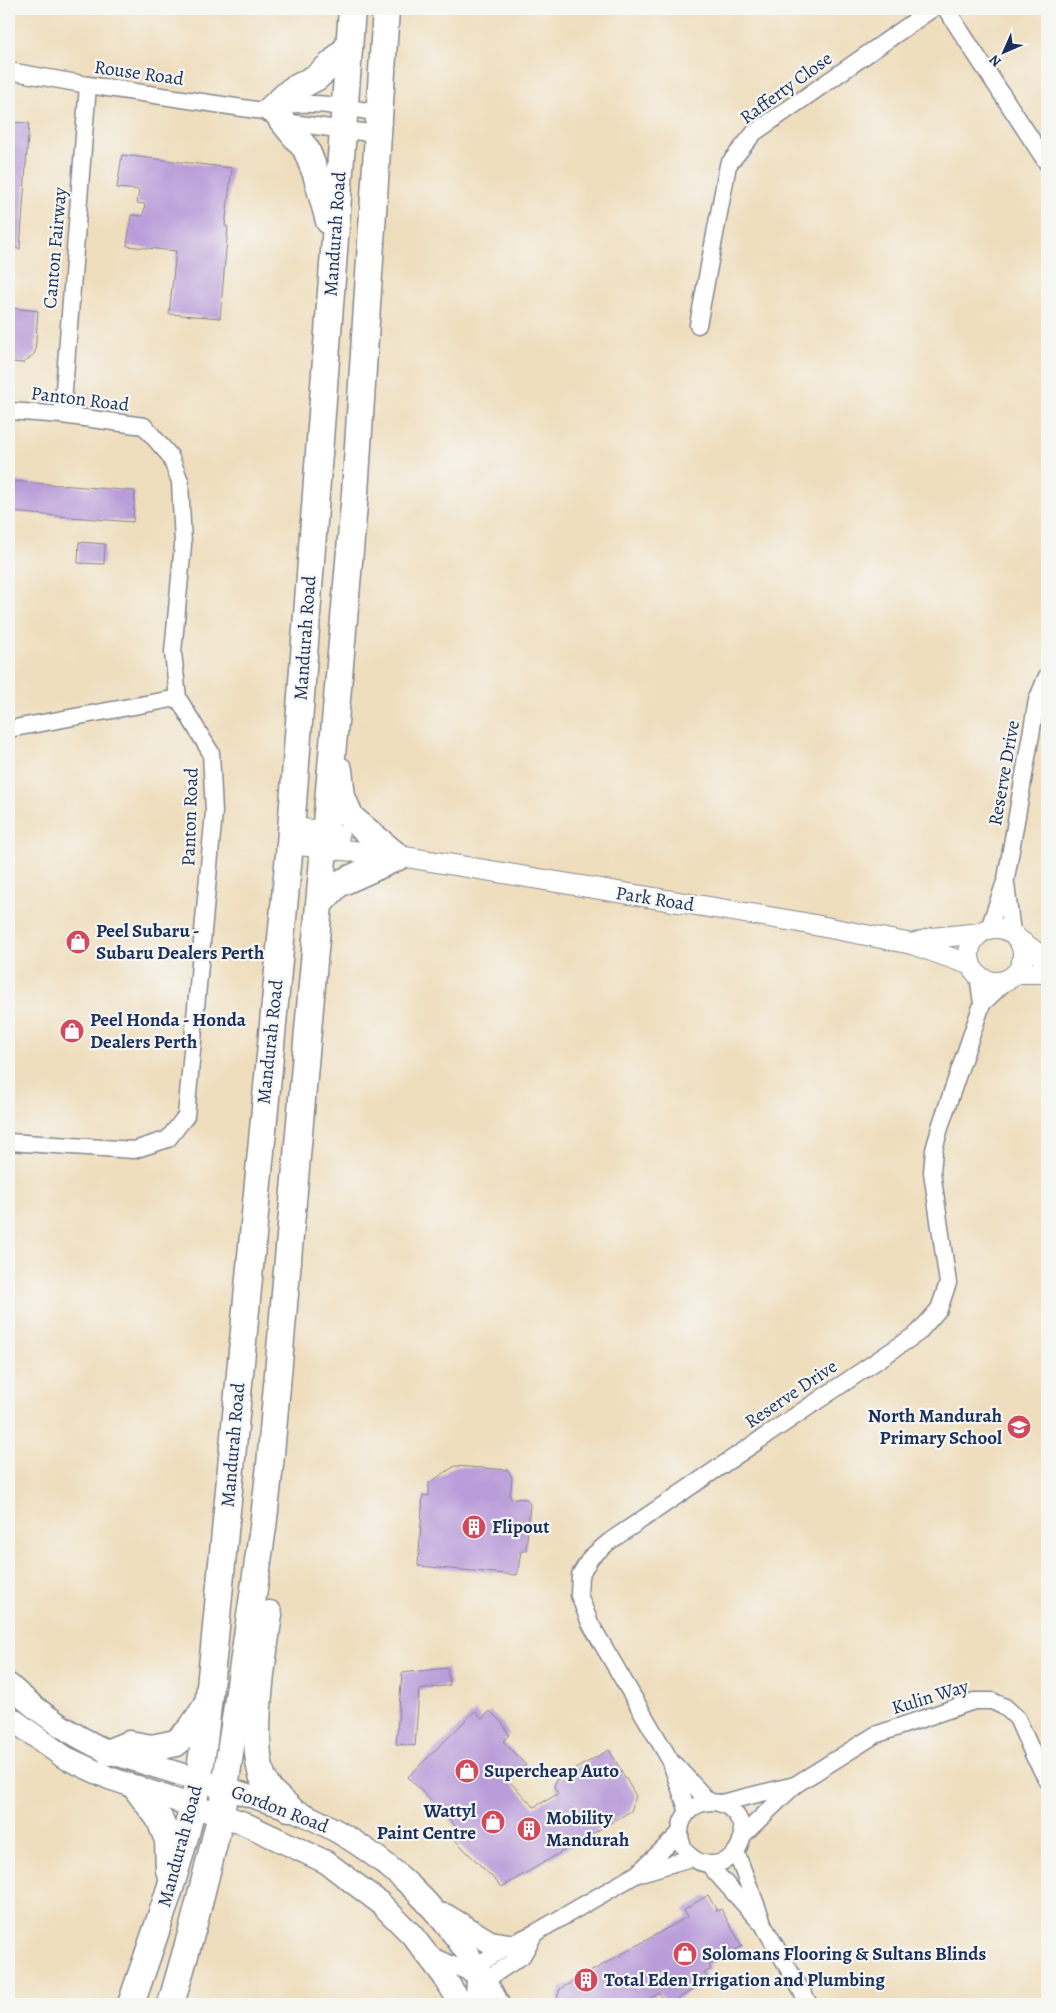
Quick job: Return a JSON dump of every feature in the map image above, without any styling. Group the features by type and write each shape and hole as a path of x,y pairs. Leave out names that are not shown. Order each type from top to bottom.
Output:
{"highway":[{"name":"Mandurah Road","path":"131,2004 170,1891 192,1806 198,1779 208,1704 290,836 352,9"},
{"name":"Mandurah Road","path":"170,2004 193,1927 222,1815 263,1526 272,1446 355,493 386,9"},
{"path":"334,242 316,174 306,149 272,113 291,91 317,77 349,46"},
{"path":"319,904 338,884 398,856 351,818 342,797 335,718"},
{"path":"263,1526 273,1578 257,1715 258,1746 261,1772 266,1785 289,1808"},
{"path":"109,1752 129,1744 152,1748 176,1743 190,1730 208,1704"},
{"path":"137,1789 159,1818 168,1840 170,1891"}],"main road":[{"name":"Gordon Road","path":"9,1685 57,1725 80,1739 109,1752 289,1808 312,1818 360,1846 401,1877 435,1910 463,1946 478,1974 498,2004"},
{"name":"Gordon Road","path":"9,1717 64,1757 109,1778 137,1789 249,1825 326,1862 380,1902 412,1934 443,1975 461,2004"},
{"path":"435,1910 490,1942 509,1945"}],"street":[{"name":"Rafferty Close","path":"698,325 728,165 754,133 932,9"},
{"path":"946,9 1047,163"},
{"name":"Rouse Road","path":"9,71 272,113 291,123 343,118 378,123"},
{"name":"Canton Fairway","path":"62,415 88,85"},
{"name":"Rouse Road","path":"272,113 288,104 343,118 378,123"},
{"name":"Panton Road","path":"9,411 62,415 144,426 170,456 180,481 184,545 173,652 178,698 211,753 214,812 186,1116 168,1140 134,1150 9,1142"},
{"name":"Reserve Drive","path":"985,930 1006,880 1037,700 1047,676"},
{"path":"9,729 178,698"},
{"name":"Park Road","path":"290,836 324,839 398,856 799,922 912,944 975,970"},
{"name":"Reserve Drive","path":"1006,880 1016,936"},
{"path":"1047,960 1016,936 997,928 985,930 974,939 970,947 975,970 992,982 1012,976 1047,973"},
{"name":"Park Road","path":"912,944 932,938 985,930"},
{"path":"1012,976 1024,957 1016,936"},
{"name":"Reserve Drive","path":"975,970 982,1004"},
{"name":"Reserve Drive","path":"688,1812 670,1760 590,1623 579,1594 580,1575 591,1557 610,1541 918,1333 939,1309 948,1283 932,1172 934,1150 982,1004 1012,976"},
{"name":"Kulin Way","path":"743,1836 795,1785 875,1735 974,1702 992,1701 1005,1707 1017,1718 1047,1780"},
{"name":"Reserve Drive","path":"670,1760 715,1802"},
{"name":"Kulin Way","path":"715,1802 795,1785"},
{"path":"715,1802 730,1808 737,1815 742,1825 743,1836 741,1845 729,1860 709,1865 691,1858 681,1842 680,1833 681,1825 688,1812 694,1807 715,1802"},
{"path":"478,2004 474,1994 478,1974 509,1945 536,1933 637,1874 680,1833"},
{"path":"736,1852 765,1928 809,2004"},
{"path":"637,1874 691,1858"},
{"path":"709,1865 765,1928"},
{"path":"426,1952 450,1965 478,1974 522,1956 536,1933"}],"building":[{"path":"9,122 29,123 20,249 9,248"},
{"path":"122,155 232,168 225,226 228,227 220,318 169,314 176,251 127,246 131,215 143,216 145,204 137,203 139,190 117,188"},
{"path":"9,301 12,302 11,308 38,311 35,353 24,363 9,362"},
{"path":"9,481 135,491 133,522 9,512"},
{"path":"79,542 105,544 104,564 78,563"},
{"name":"Flipout","path":"455,1466 508,1470 512,1477 510,1498 527,1499 530,1504 526,1551 521,1551 517,1575 418,1566 423,1495 429,1496 429,1483"},
{"path":"447,1668 450,1685 419,1690 415,1746 396,1744 402,1673"},
{"path":"475,1711 482,1719 490,1711 503,1724 509,1735 503,1741 526,1765 509,1781 534,1807 558,1794 554,1786 556,1780 609,1750 636,1796 631,1811 502,1887 452,1837 464,1826 459,1830 408,1777"},
{"path":"708,1895 717,1911 721,1909 742,1946 709,1965 711,1969 704,1973 709,1981 668,2004 666,2004 659,1993 641,2004 561,2004 557,1998 560,1989 687,1917 684,1910"}],"place":[{"name":"Peel Subaru - Subaru Dealers Perth","path":"78,942"},
{"name":"Peel Honda - Honda Dealers Perth","path":"72,1031"},
{"name":"North Mandurah Primary School","path":"1019,1427"},
{"name":"Flipout","path":"474,1527"},
{"name":"Supercheap Auto","path":"467,1771"},
{"name":"Wattyl Paint Centre","path":"493,1822"},
{"name":"Mobility Mandurah","path":"529,1829"},
{"name":"Solomans Flooring & Sultans Blinds","path":"685,1954"},
{"name":"Total Eden Irrigation and Plumbing","path":"586,1980"}]}
